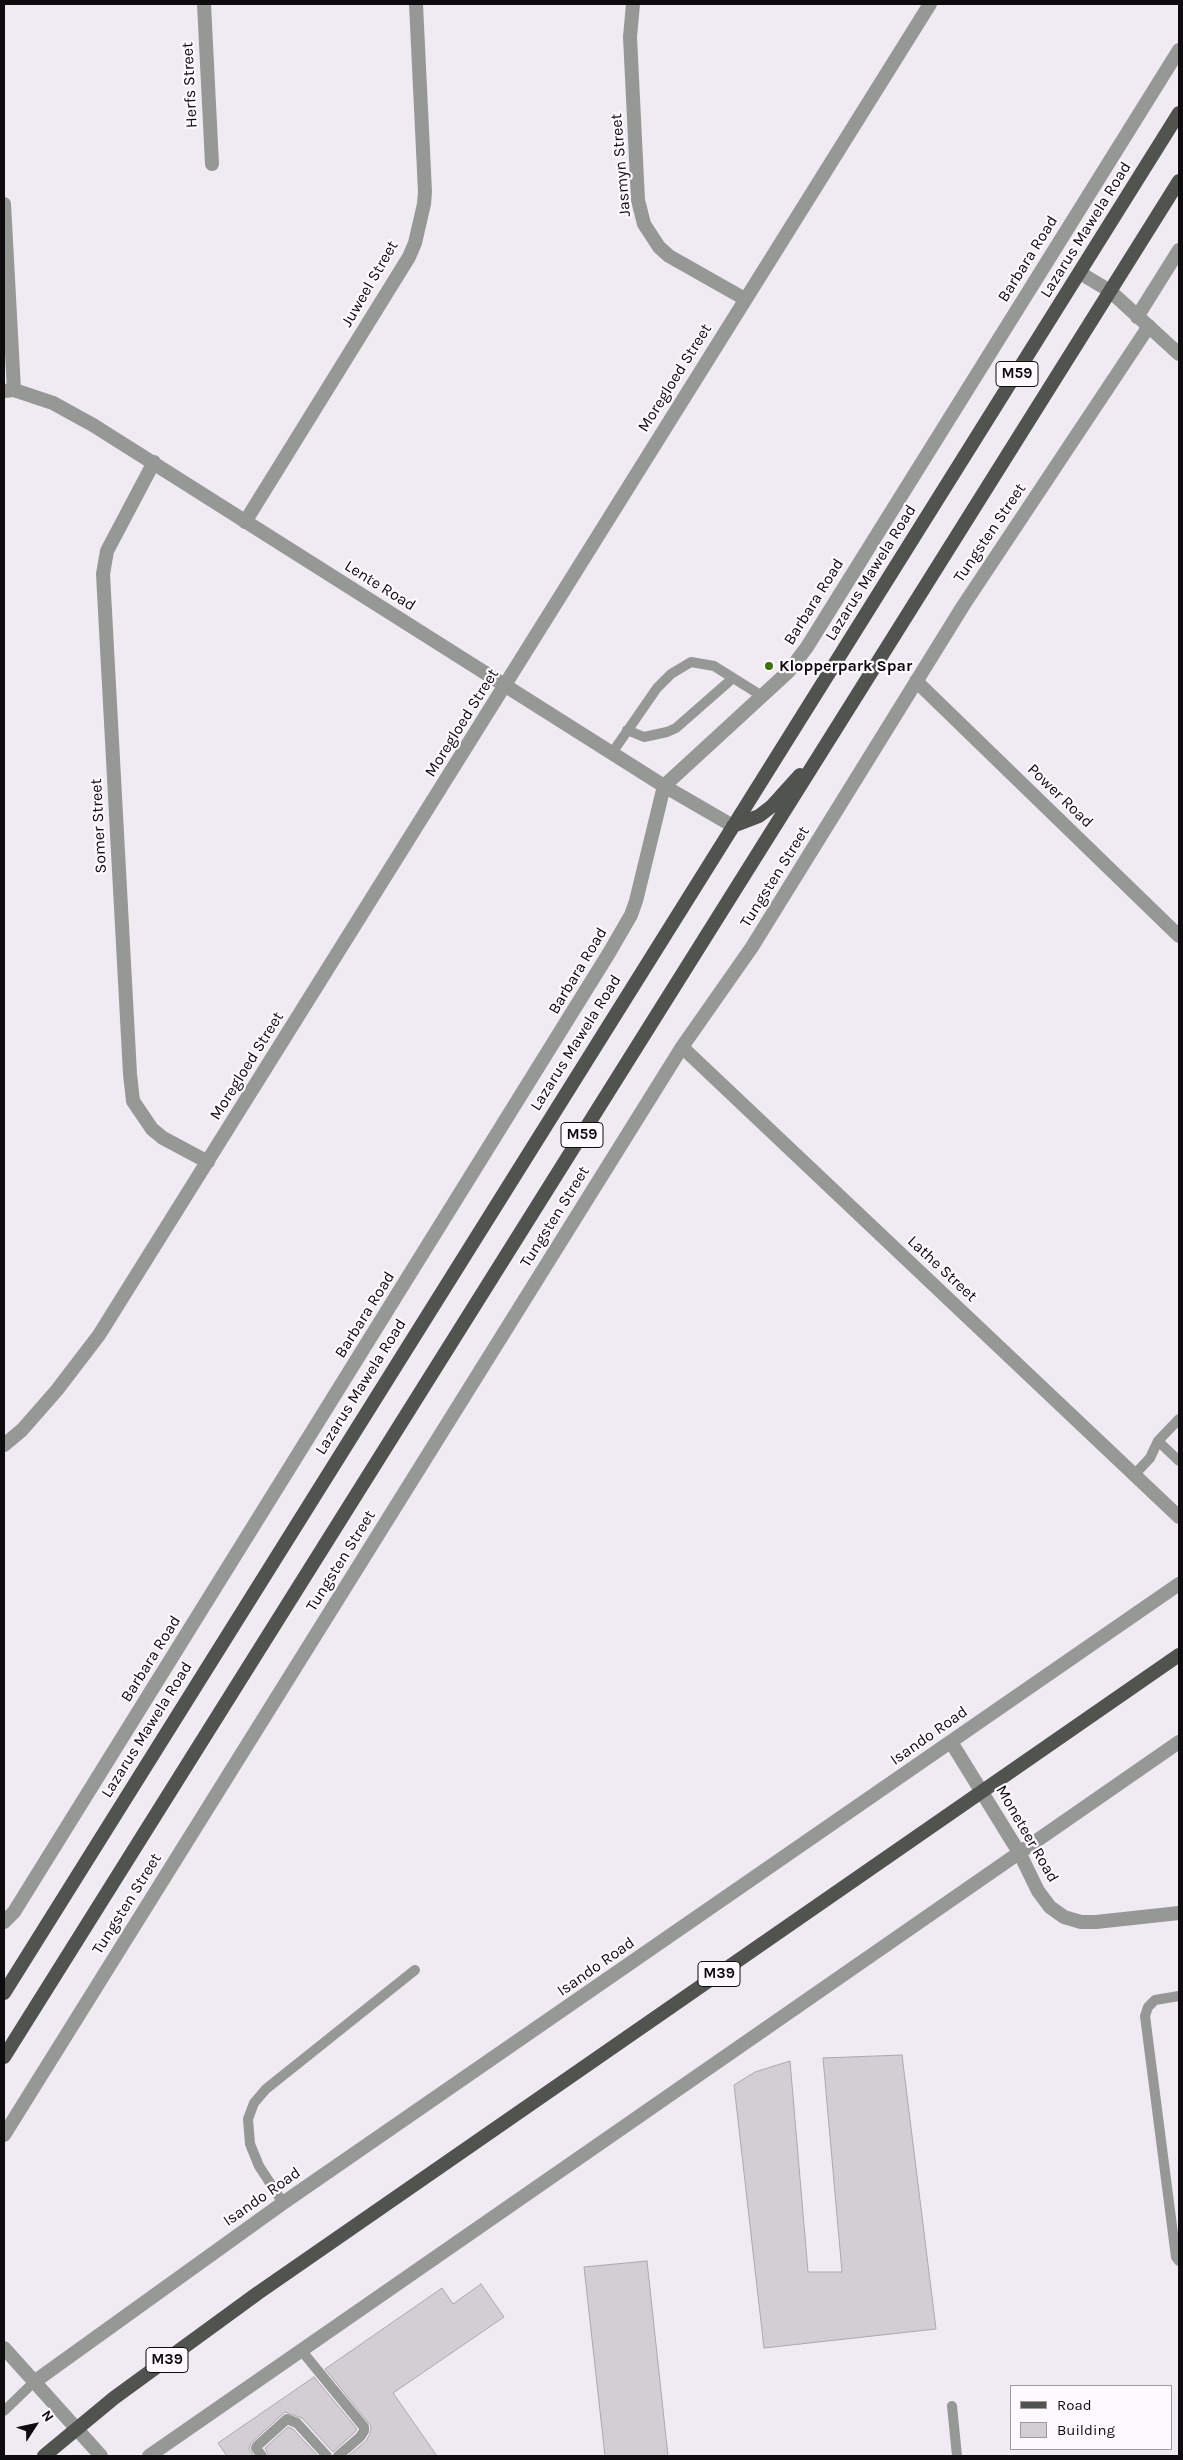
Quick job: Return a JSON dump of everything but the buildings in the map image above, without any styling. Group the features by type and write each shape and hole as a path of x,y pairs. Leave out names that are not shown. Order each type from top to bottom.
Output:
{"main road":[{"name":"Lazarus Mawela Road","path":"4,1993 1179,113"},
{"name":"M59","path":"4,2057 1179,181"},
{"path":"733,826 758,816 772,806 824,748"},
{"name":"M39","path":"44,2456 114,2398 266,2288 1179,1655"}],"street":[{"name":"Herfs Street","path":"204,4 212,164"},
{"name":"Juweel Street","path":"245,522 410,257 415,243 424,204 416,4"},
{"name":"Jasmyn Street","path":"633,4 631,56 638,200 644,224 659,247 670,256 745,299"},
{"name":"Moregloed Street","path":"4,1445 22,1430 57,1390 99,1335 506,686 930,4"},
{"name":"Barbara Road","path":"4,1922 14,1912 609,953 636,901 664,786 789,671 810,642 1179,50"},
{"path":"4,204 9,391"},
{"path":"1137,317 1179,250"},
{"path":"1080,272 1110,291 1179,354"},
{"name":"Tungsten Street","path":"4,2135 682,1047 752,947 963,606 1149,326"},
{"name":"Lente Road","path":"9,391 59,406 154,462 245,522 664,786 733,826"},
{"name":"Somer Street","path":"154,462 107,551 104,574 130,1074 133,1101 152,1129 164,1138 208,1162"},
{"name":"Power Road","path":"916,681 1179,936"},
{"name":"Lathe Street","path":"682,1047 1179,1517"},
{"name":"Isando Road","path":"34,2382 283,2203 1179,1584"},
{"name":"Moneteer Road","path":"951,1742 983,1791 1020,1854 1038,1891 1050,1907 1064,1917 1081,1922 1179,1913"},
{"path":"149,2456 1179,1742"},
{"path":"4,2348 101,2456"}],"lane":[{"path":"612,753 657,688 672,674 691,662 714,666 762,696"},
{"path":"627,730 644,737 676,728 733,678"},
{"path":"1135,1474 1150,1458 1158,1441 1179,1419"},
{"path":"1158,1441 1179,1461"},
{"path":"283,2203 259,2166 250,2144 248,2119 254,2103 266,2089 415,1970"},
{"path":"1179,1996 1155,2000 1148,2007 1145,2016 1176,2257 1179,2261"},
{"path":"301,2350 364,2427 360,2437 338,2456"},
{"path":"4,2411 34,2382"},
{"path":"952,2406 957,2456"},
{"path":"262,2456 256,2448 257,2446 287,2419 297,2423 327,2456"}],"place":[{"name":"Klopperpark Spar","path":"769,666"}]}
